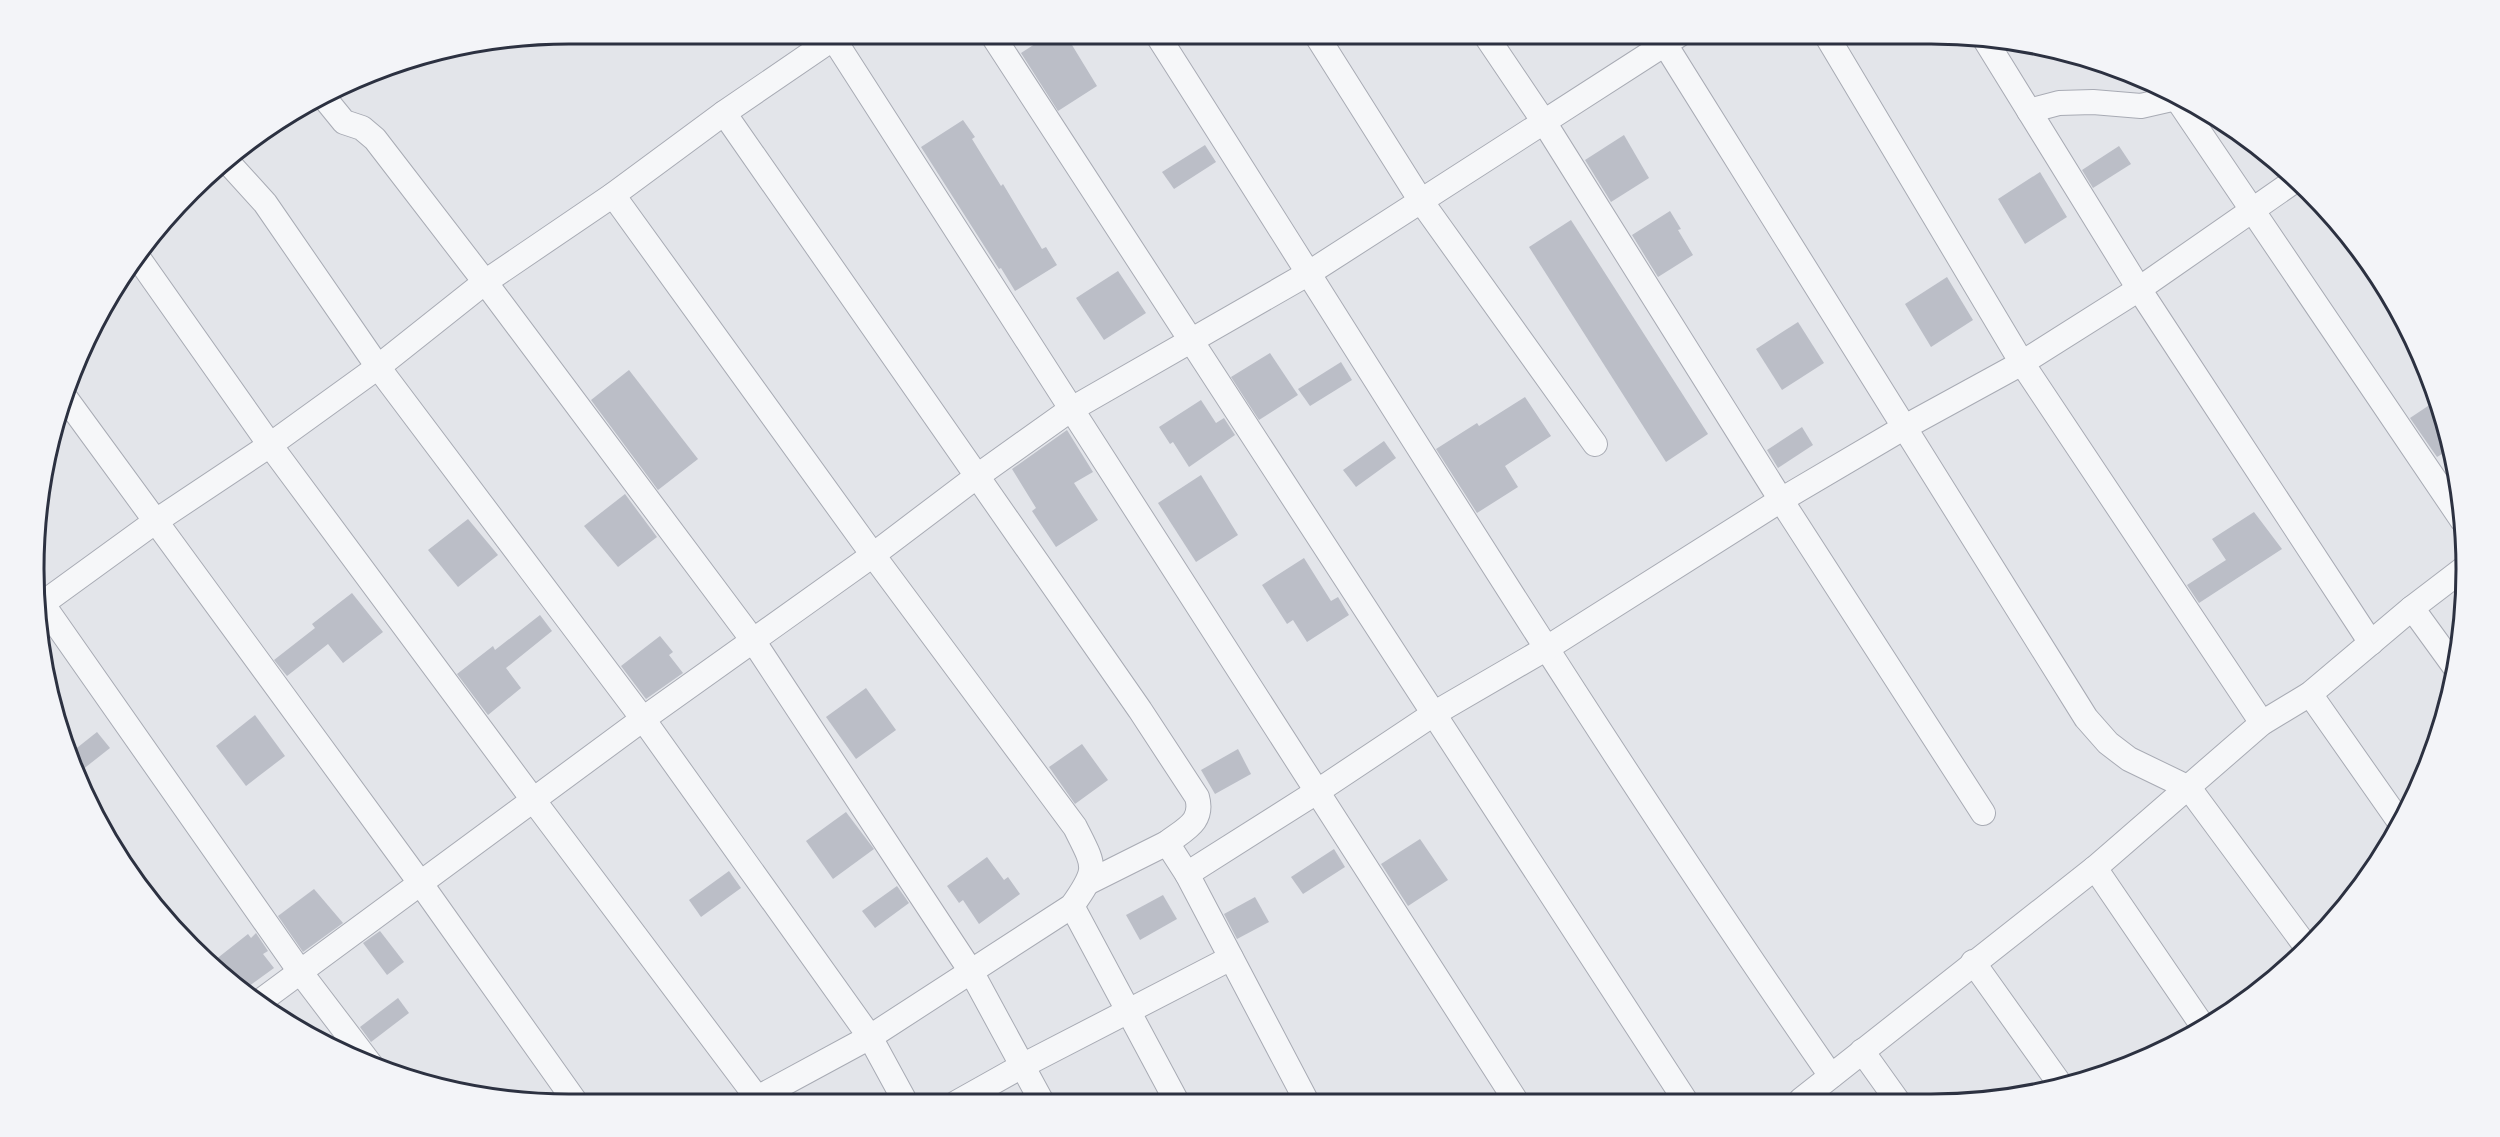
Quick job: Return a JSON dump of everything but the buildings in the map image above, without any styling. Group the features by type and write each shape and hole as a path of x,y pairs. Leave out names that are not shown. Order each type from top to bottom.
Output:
{"street":[{"path":"45,600 156,521 270,445 378,367 485,282 613,195 724,113 824,44"},
{"path":"843,44 1070,410 1512,1094"},
{"path":"998,44 1681,1094"},
{"path":"1163,44 1547,648 1762,977 1831,1076"},
{"path":"1322,44 1421,201 1595,444"},
{"path":"1491,44 1544,122 1781,500 1983,813"},
{"path":"266,997 752,639 873,555 1070,410 1310,273 1544,122 1658,44"},
{"path":"1672,44 1905,427 2086,718 2108,743 2129,759 2189,788 2302,941"},
{"path":"1832,44 2022,363 2262,723"},
{"path":"1990,47 2139,289 2371,643"},
{"path":"2029,111 2058,103 2093,102 2141,106 2165,99"},
{"path":"328,102 344,122 362,128 375,139 752,639 972,973 1038,1094"},
{"path":"2183,108 2453,506"},
{"path":"724,113 1140,710 1197,796 1200,812 1195,821 1167,843 1089,882"},
{"path":"232,166 265,203 378,367 643,719 870,1037 901,1094"},
{"path":"1186,874 1318,791 1435,713 1547,648 1781,500 1905,427 2022,363 2139,289 2289,184"},
{"path":"613,195 873,555 1074,827 1092,864 1089,882 1072,906 972,973 870,1037 770,1094"},
{"path":"142,263 270,445 750,1094"},
{"path":"70,404 421,884 570,1094"},
{"path":"1808,1094 2095,868 2262,723 2310,694 2412,608 2456,575"},
{"path":"2412,608 2448,658"},
{"path":"46,611 301,973 360,1050"},
{"path":"2310,694 2395,814"},
{"path":"1167,843 1186,874 1303,1094"},
{"path":"2095,868 2199,1020"},
{"path":"1072,906 1173,1094"},
{"path":"972,1094 1231,958"},
{"path":"1973,962 2056,1078"},
{"path":"1862,1051 1893,1094"}]}
